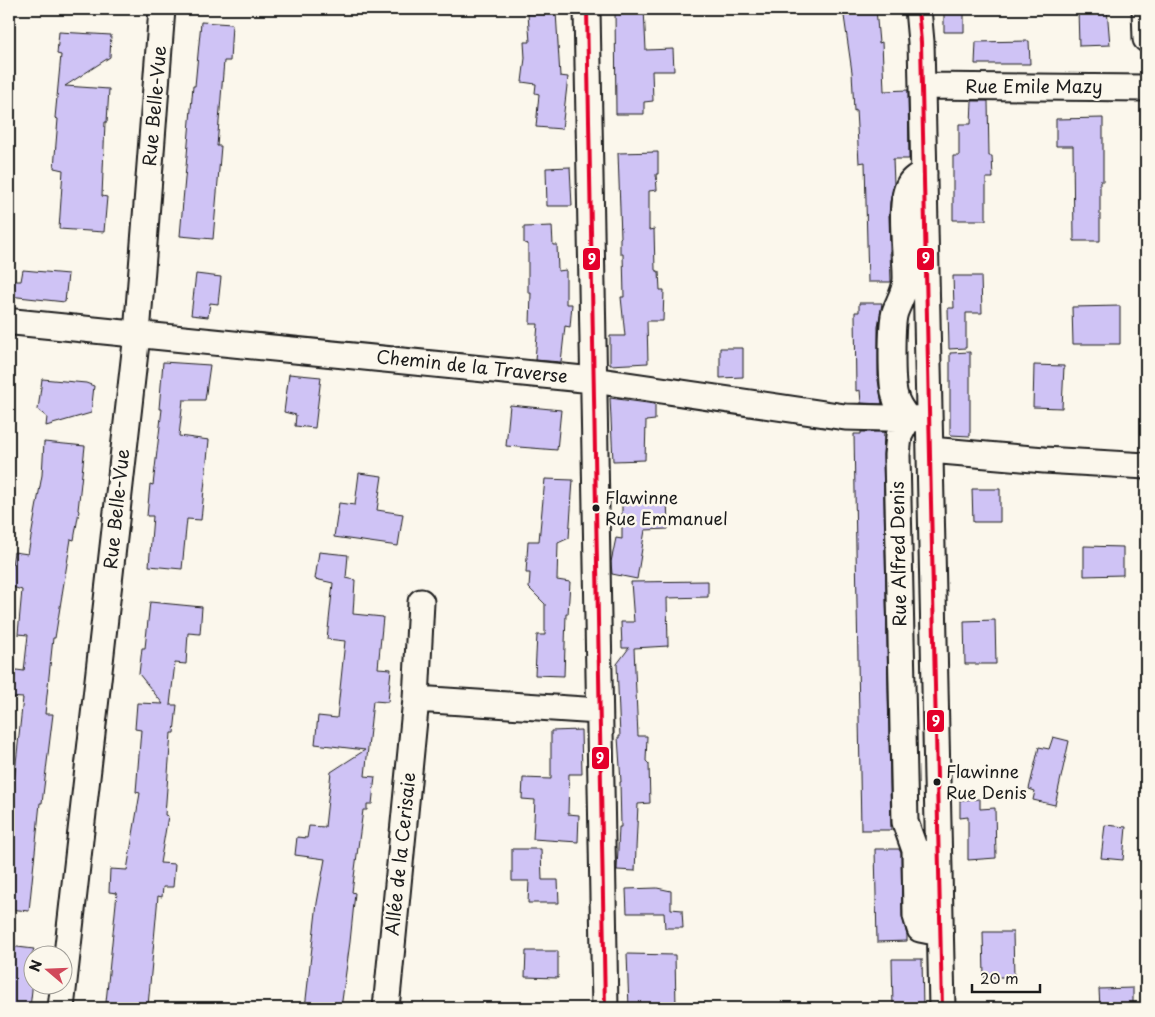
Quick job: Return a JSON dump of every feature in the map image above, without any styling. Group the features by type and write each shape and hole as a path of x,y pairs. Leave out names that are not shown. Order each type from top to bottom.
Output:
{"street":[{"name":"Rue Belle-Vue","path":"61,1008 137,334 162,9"},
{"path":"587,9 605,1008"},
{"name":"Rue Alfred Denis","path":"918,9 921,42 924,173 919,419 930,450 942,1008"},
{"path":"1145,9 1146,39"},
{"name":"Rue Emile Mazy","path":"922,86 1146,88"},
{"name":"Rue Alfred Denis","path":"919,419 898,406 894,394 893,324 895,312 904,294 905,286 904,200 910,184 924,173"},
{"name":"Chemin de la Traverse","path":"14,322 593,380 845,417 919,419"},
{"name":"Rue Alfred Denis","path":"919,419 899,436 897,455 904,822 915,850 916,916 920,929 940,933"},
{"path":"930,450 1044,460 1146,466"},
{"name":"Allée de la Cerisaie","path":"386,1008 416,699 421,602"},
{"path":"416,699 599,711"}],"building":[{"path":"615,9 644,9 646,50 673,49 674,71 652,71 653,101 644,102 644,114 616,114"},
{"path":"843,9 876,9 879,43 882,42 884,91 908,90 909,159 893,159 894,184 889,216 891,282 868,282 865,162 859,163 856,110 854,111 852,72"},
{"path":"944,9 964,9 964,32 944,32"},
{"path":"1078,9 1107,9 1110,45 1079,46"},
{"path":"556,12 560,76 568,77 562,129 536,127 539,94 535,93 536,84 522,82 525,58 524,42 530,42 528,14"},
{"path":"201,22 232,24 230,61 224,61 217,146 221,146 213,239 180,236 193,86 195,86"},
{"path":"59,32 111,35 110,57 65,86 109,89 107,122 105,122 102,196 107,197 104,232 59,229 63,170 54,168 58,119 55,118 61,55 57,54"},
{"path":"1029,41 1030,64 975,64 976,42"},
{"path":"972,101 988,101 989,156 992,156 993,178 986,178 986,220 953,220 953,156 959,156 959,124 971,124"},
{"path":"1103,118 1103,181 1100,181 1100,241 1074,241 1073,146 1056,146 1056,119"},
{"path":"658,152 657,190 649,191 649,230 654,229 655,270 659,272 660,290 664,290 663,321 647,321 648,363 610,365 610,336 625,336 621,297 624,297 623,254 620,254 618,153"},
{"path":"570,167 572,206 547,206 546,168"},
{"path":"552,226 553,245 557,245 558,271 566,270 566,304 572,304 570,327 565,326 561,362 535,360 538,324 530,324 531,293 528,293 528,244 524,243 524,227"},
{"path":"23,270 68,274 65,302 9,296 9,281 21,281"},
{"path":"196,274 221,277 218,304 210,303 208,317 191,315"},
{"path":"953,276 981,276 982,313 966,313 966,348 949,349 948,308 954,308"},
{"path":"859,303 882,303 878,327 878,380 882,404 861,403 860,390 856,391 855,312 859,312"},
{"path":"1120,306 1120,344 1073,344 1072,307"},
{"path":"720,348 743,348 743,377 720,378"},
{"path":"970,352 970,436 950,435 950,353"},
{"path":"163,362 210,365 205,400 183,400 179,436 209,440 201,520 187,519 182,569 149,566 153,516 147,516 150,484 153,485 162,409 159,409"},
{"path":"1034,365 1064,366 1062,408 1033,407"},
{"path":"289,374 321,377 315,428 295,426 296,415 284,412"},
{"path":"42,379 86,383 94,386 91,413 46,426 47,417 38,410"},
{"path":"610,398 655,404 655,420 646,421 645,460 613,461"},
{"path":"510,405 561,410 557,450 506,446"},
{"path":"861,432 884,432 891,830 861,830 854,434 861,434"},
{"path":"44,442 85,446 79,511 74,540 71,539 55,638 53,638 45,714 53,714 42,803 40,803 29,911 9,909 9,819 23,698 9,697 9,669 24,671 28,635 18,634 22,590 9,586 14,552 28,554 42,475"},
{"path":"359,473 382,476 377,510 403,514 398,546 334,537 339,503 355,505"},
{"path":"545,479 573,480 569,538 558,543 557,580 570,582 568,614 566,614 564,676 535,675 537,635 545,635 545,604 529,588 530,573 526,573 528,541 539,541"},
{"path":"972,489 1000,489 1000,522 973,522"},
{"path":"667,495 668,529 645,530 637,579 612,574 611,562 616,538 622,539 622,496"},
{"path":"1084,546 1123,547 1123,575 1084,576"},
{"path":"319,552 348,555 346,578 355,580 353,614 383,617 378,668 391,669 388,702 373,701 365,776 375,777 372,804 367,804 367,810 363,810 352,892 355,893 341,1008 305,1008 317,903 325,859 295,855 297,837 307,838 309,826 325,827 331,772 365,750 315,744 318,716 337,718 345,641 327,639 333,583 315,579"},
{"path":"708,581 708,597 667,598 668,646 634,648 638,736 647,736 646,761 649,764 650,803 638,804 635,871 617,870 619,827 621,827 621,782 617,664 629,648 622,648 621,622 634,622 631,582"},
{"path":"150,602 202,607 200,634 188,633 186,664 175,663 170,705 177,705 174,733 171,733 165,815 168,816 160,863 175,864 173,887 163,887 162,897 158,896 148,1006 106,1002 117,893 109,892 110,869 127,870 140,793 136,792 141,730 135,729 137,703 163,704 139,674 142,648 145,648"},
{"path":"995,620 996,664 965,664 964,621"},
{"path":"581,730 582,774 569,774 568,814 579,815 578,842 533,839 535,800 522,799 523,778 551,779 551,731"},
{"path":"1053,737 1069,741 1055,805 1033,800 1035,791 1029,789 1039,747 1049,749"},
{"path":"980,799 980,809 995,808 996,858 968,860 968,817 960,818 960,800"},
{"path":"1105,825 1126,827 1123,860 1101,858"},
{"path":"512,849 541,849 542,880 558,880 559,903 528,903 529,881 512,881"},
{"path":"875,849 899,849 901,853 902,916 907,941 877,942"},
{"path":"657,888 671,891 671,909 682,910 683,928 665,928 664,913 627,913 626,889"},
{"path":"983,932 1013,932 1014,977 984,977"},
{"path":"9,946 22,948 22,994 32,994 30,1008 9,1008"},
{"path":"526,951 558,951 558,978 525,977"},
{"path":"627,954 675,955 676,1008 629,1008"},
{"path":"892,959 922,959 923,1008 893,1008"},
{"path":"1133,988 1133,1008 1100,1008 1099,989"}],"transit line":[{"name":"9","path":"587,9 605,1008"},
{"name":"9","path":"918,9 921,42 942,1008"}],"place":[{"name":"Flawinne Rue Emmanuel","path":"596,508"},
{"name":"Flawinne Rue Denis","path":"937,782"}]}
